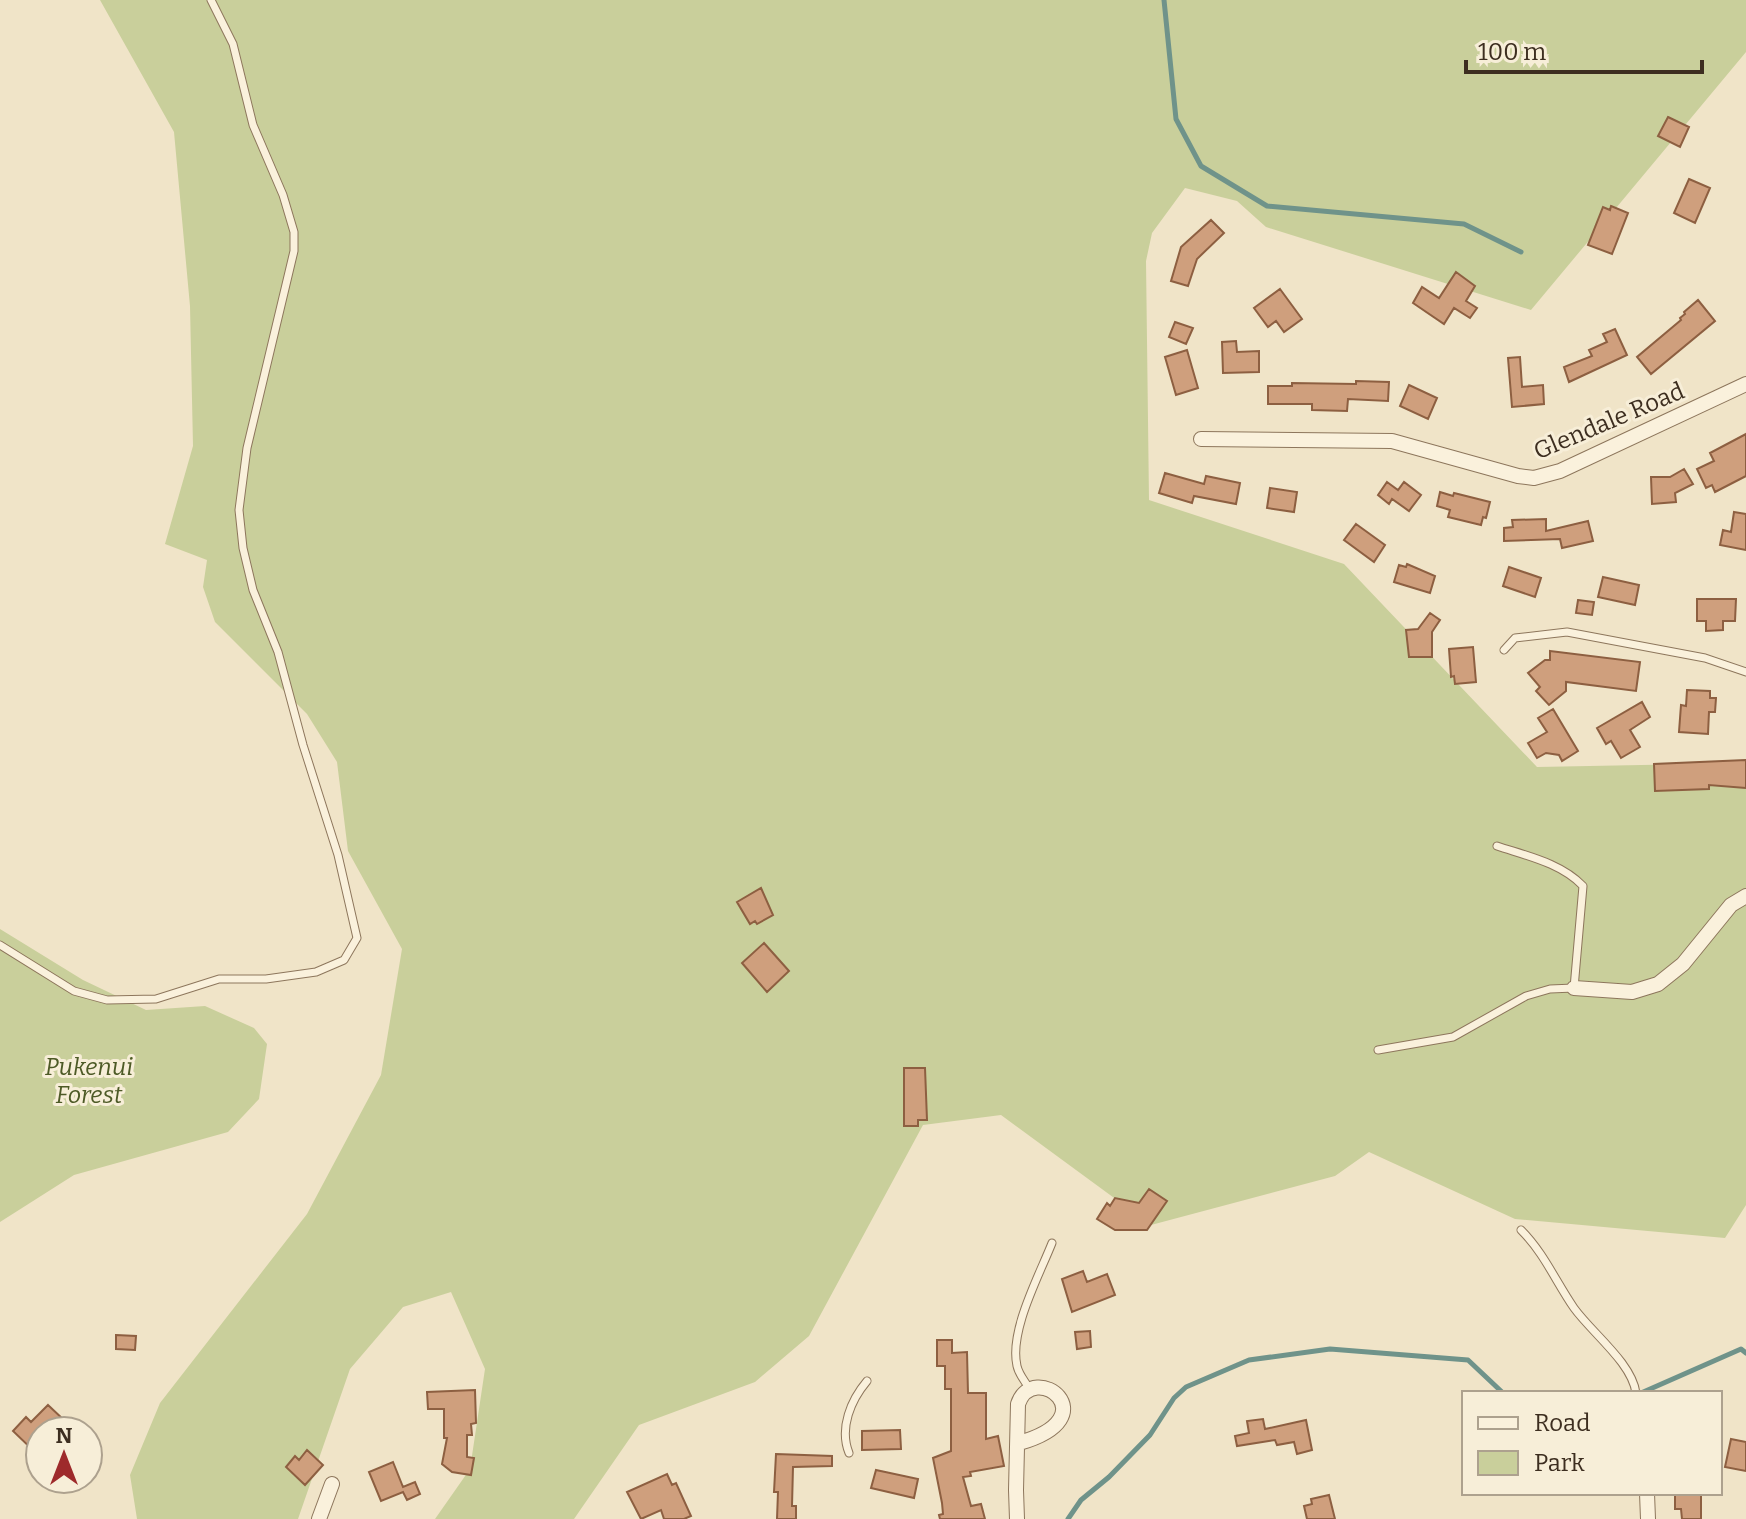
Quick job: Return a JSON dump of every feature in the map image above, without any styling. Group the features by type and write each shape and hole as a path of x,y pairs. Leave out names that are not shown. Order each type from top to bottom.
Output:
{"street":[{"name":"Glendale Road","path":"1201,439 1392,441 1534,478 1560,471 1746,384"},
{"path":"1574,988 1632,992 1658,984 1683,964 1731,905 1746,896"},
{"path":"1017,1519 1018,1404 1021,1395 1029,1388 1044,1387 1055,1391 1061,1400 1062,1414 1058,1425 1050,1432 1019,1443"},
{"path":"319,1519 332,1484"},
{"path":"1647,1495 1648,1519"}],"lane":[{"path":"0,945 74,991 107,1000 143,1000 156,999 219,979 266,979 316,972 344,960 357,938 338,855 278,652 253,590 243,548 239,510 247,448 294,251 294,232 283,195 253,125 233,44 211,0"},
{"path":"1504,650 1515,638 1567,632 1705,658 1746,672"},
{"path":"1378,1050 1453,1037 1526,996 1550,989 1574,988 1583,886 1574,876 1550,864 1497,846"},
{"path":"1521,1230 1544,1258 1573,1306 1624,1366 1636,1391"},
{"path":"1029,1388 1019,1372 1015,1352 1024,1314 1052,1243"},
{"path":"849,1453 845,1433 848,1418 853,1402 867,1381"}],"green space":[{"path":"100,0 1746,0 1746,52 1531,310 1266,227 1237,201 1185,188 1152,233 1146,261 1149,500 1344,564 1537,767 1746,763 1746,1205 1725,1238 1515,1219 1369,1152 1335,1176 1151,1225 1001,1115 923,1125 809,1336 755,1382 639,1425 574,1519 435,1519 470,1469 485,1369 451,1292 403,1307 350,1369 298,1519 137,1519 130,1475 160,1403 307,1214 381,1075 402,949 348,851 337,762 307,714 215,622 203,587 207,560 165,544 193,446 190,306 174,132"},
{"name":"Pukenui Forest","path":"0,929 83,980 146,1010 205,1006 254,1028 267,1044 259,1099 228,1132 74,1175 0,1222"}],"building":[{"path":"1668,117 1689,127 1680,147 1658,136"},
{"path":"1689,179 1710,188 1695,223 1674,213"},
{"path":"1611,206 1628,213 1612,254 1588,245 1603,207 1610,210"},
{"path":"1211,220 1224,233 1197,259 1188,286 1171,281 1181,247"},
{"path":"1456,272 1475,286 1466,301 1477,308 1470,318 1454,308 1444,324 1413,303 1422,287 1439,298"},
{"path":"1280,289 1302,319 1284,332 1276,321 1268,327 1254,308"},
{"path":"1698,300 1715,321 1651,374 1637,357 1681,320 1684,312"},
{"path":"1175,322 1193,328 1186,344 1169,337"},
{"path":"1615,329 1627,355 1569,382 1564,367 1592,356 1589,350 1607,342 1603,334"},
{"path":"1236,341 1237,352 1259,351 1259,372 1223,373 1222,342"},
{"path":"1187,350 1198,388 1176,395 1165,357"},
{"path":"1520,357 1522,387 1543,385 1544,404 1512,407 1508,358"},
{"path":"1356,381 1389,382 1388,401 1348,399 1347,411 1312,410 1312,404 1268,404 1268,386 1292,386 1292,383 1356,384"},
{"path":"1409,385 1437,398 1428,419 1400,406"},
{"path":"1746,434 1746,476 1715,492 1712,485 1706,488 1697,469 1714,461 1710,453"},
{"path":"1684,469 1693,484 1675,493 1676,502 1652,504 1651,477 1670,477"},
{"path":"1165,473 1204,484 1206,476 1240,483 1236,504 1194,496 1192,503 1159,493"},
{"path":"1387,482 1398,490 1404,482 1421,495 1409,511 1392,499 1389,504 1378,495"},
{"path":"1270,488 1297,492 1294,512 1267,508"},
{"path":"1440,492 1490,502 1486,518 1483,517 1481,525 1448,517 1450,510 1437,506"},
{"path":"1734,512 1746,514 1746,550 1720,545 1723,530 1731,532"},
{"path":"1546,519 1546,531 1588,521 1593,541 1562,548 1560,539 1504,541 1504,528 1513,527 1512,520"},
{"path":"1356,524 1385,545 1374,562 1344,540"},
{"path":"1407,564 1435,576 1430,593 1394,582 1399,565 1406,567"},
{"path":"1509,567 1541,578 1535,597 1503,586"},
{"path":"1603,577 1639,585 1635,605 1598,597"},
{"path":"1697,599 1736,599 1735,621 1723,621 1723,630 1706,631 1706,621 1697,621"},
{"path":"1578,600 1594,602 1592,615 1576,613"},
{"path":"1430,613 1440,620 1432,632 1432,657 1409,657 1406,630 1418,629"},
{"path":"1473,647 1476,682 1455,684 1454,676 1451,677 1449,649"},
{"path":"1550,651 1640,662 1636,691 1566,682 1566,691 1549,705 1536,691 1540,687 1528,673 1545,660 1550,660"},
{"path":"1687,690 1710,691 1710,698 1716,698 1715,712 1709,712 1708,734 1679,732 1681,705 1686,706"},
{"path":"1642,702 1650,717 1630,730 1640,747 1621,758 1611,741 1606,744 1597,728"},
{"path":"1553,709 1578,751 1562,761 1559,755 1546,753 1537,758 1528,743 1547,732 1538,718"},
{"path":"1746,760 1746,788 1709,785 1709,789 1655,791 1654,764"},
{"path":"761,888 773,915 757,924 755,921 750,924 737,902"},
{"path":"764,943 789,971 767,992 742,963"},
{"path":"904,1068 925,1068 927,1120 918,1120 918,1126 904,1126"},
{"path":"1149,1189 1167,1201 1147,1230 1115,1230 1097,1219 1107,1203 1110,1206 1115,1198 1139,1203"},
{"path":"1083,1271 1087,1282 1107,1274 1115,1295 1072,1312 1062,1279"},
{"path":"1090,1331 1091,1347 1077,1349 1075,1332"},
{"path":"116,1335 136,1336 135,1350 116,1349"},
{"path":"937,1340 952,1340 952,1353 967,1352 968,1393 986,1393 986,1439 998,1436 1004,1466 970,1472 971,1476 963,1477 971,1506 981,1504 985,1519 940,1519 942,1503 933,1458 951,1451 951,1389 945,1389 945,1366 937,1366"},
{"path":"475,1390 476,1423 471,1424 472,1435 467,1435 467,1457 474,1458 471,1475 452,1472 442,1464 447,1438 444,1438 444,1409 428,1409 427,1392"},
{"path":"48,1405 59,1415 38,1415"},
{"path":"24,1419 24,1442 13,1431"},
{"path":"1263,1419 1265,1429 1306,1420 1312,1450 1297,1454 1294,1442 1277,1445 1275,1440 1237,1446 1235,1436 1249,1433 1247,1421"},
{"path":"900,1430 901,1449 862,1450 862,1431"},
{"path":"1731,1439 1746,1442 1746,1471 1725,1467"},
{"path":"307,1450 323,1465 305,1485 286,1467 295,1456 299,1460"},
{"path":"776,1454 832,1456 832,1466 793,1467 792,1506 796,1506 796,1519 777,1519 778,1492 774,1492"},
{"path":"393,1462 403,1487 415,1482 420,1494 407,1500 403,1492 381,1501 369,1472"},
{"path":"876,1470 918,1479 914,1498 871,1488"},
{"path":"667,1474 672,1485 676,1483 691,1516 664,1519 661,1510 641,1519 627,1492"},
{"path":"1329,1495 1335,1519 1307,1519 1304,1506 1312,1504 1311,1499"},
{"path":"1675,1495 1701,1495 1701,1519 1682,1519 1681,1509 1675,1509"}],"waterway":[{"path":"1164,0 1176,119 1201,166 1267,206 1464,224 1521,252"},
{"path":"1068,1519 1081,1500 1109,1477 1150,1435 1174,1398 1186,1387 1249,1360 1330,1349 1468,1360 1501,1391"},
{"path":"1646,1391 1741,1349 1746,1353"}]}
